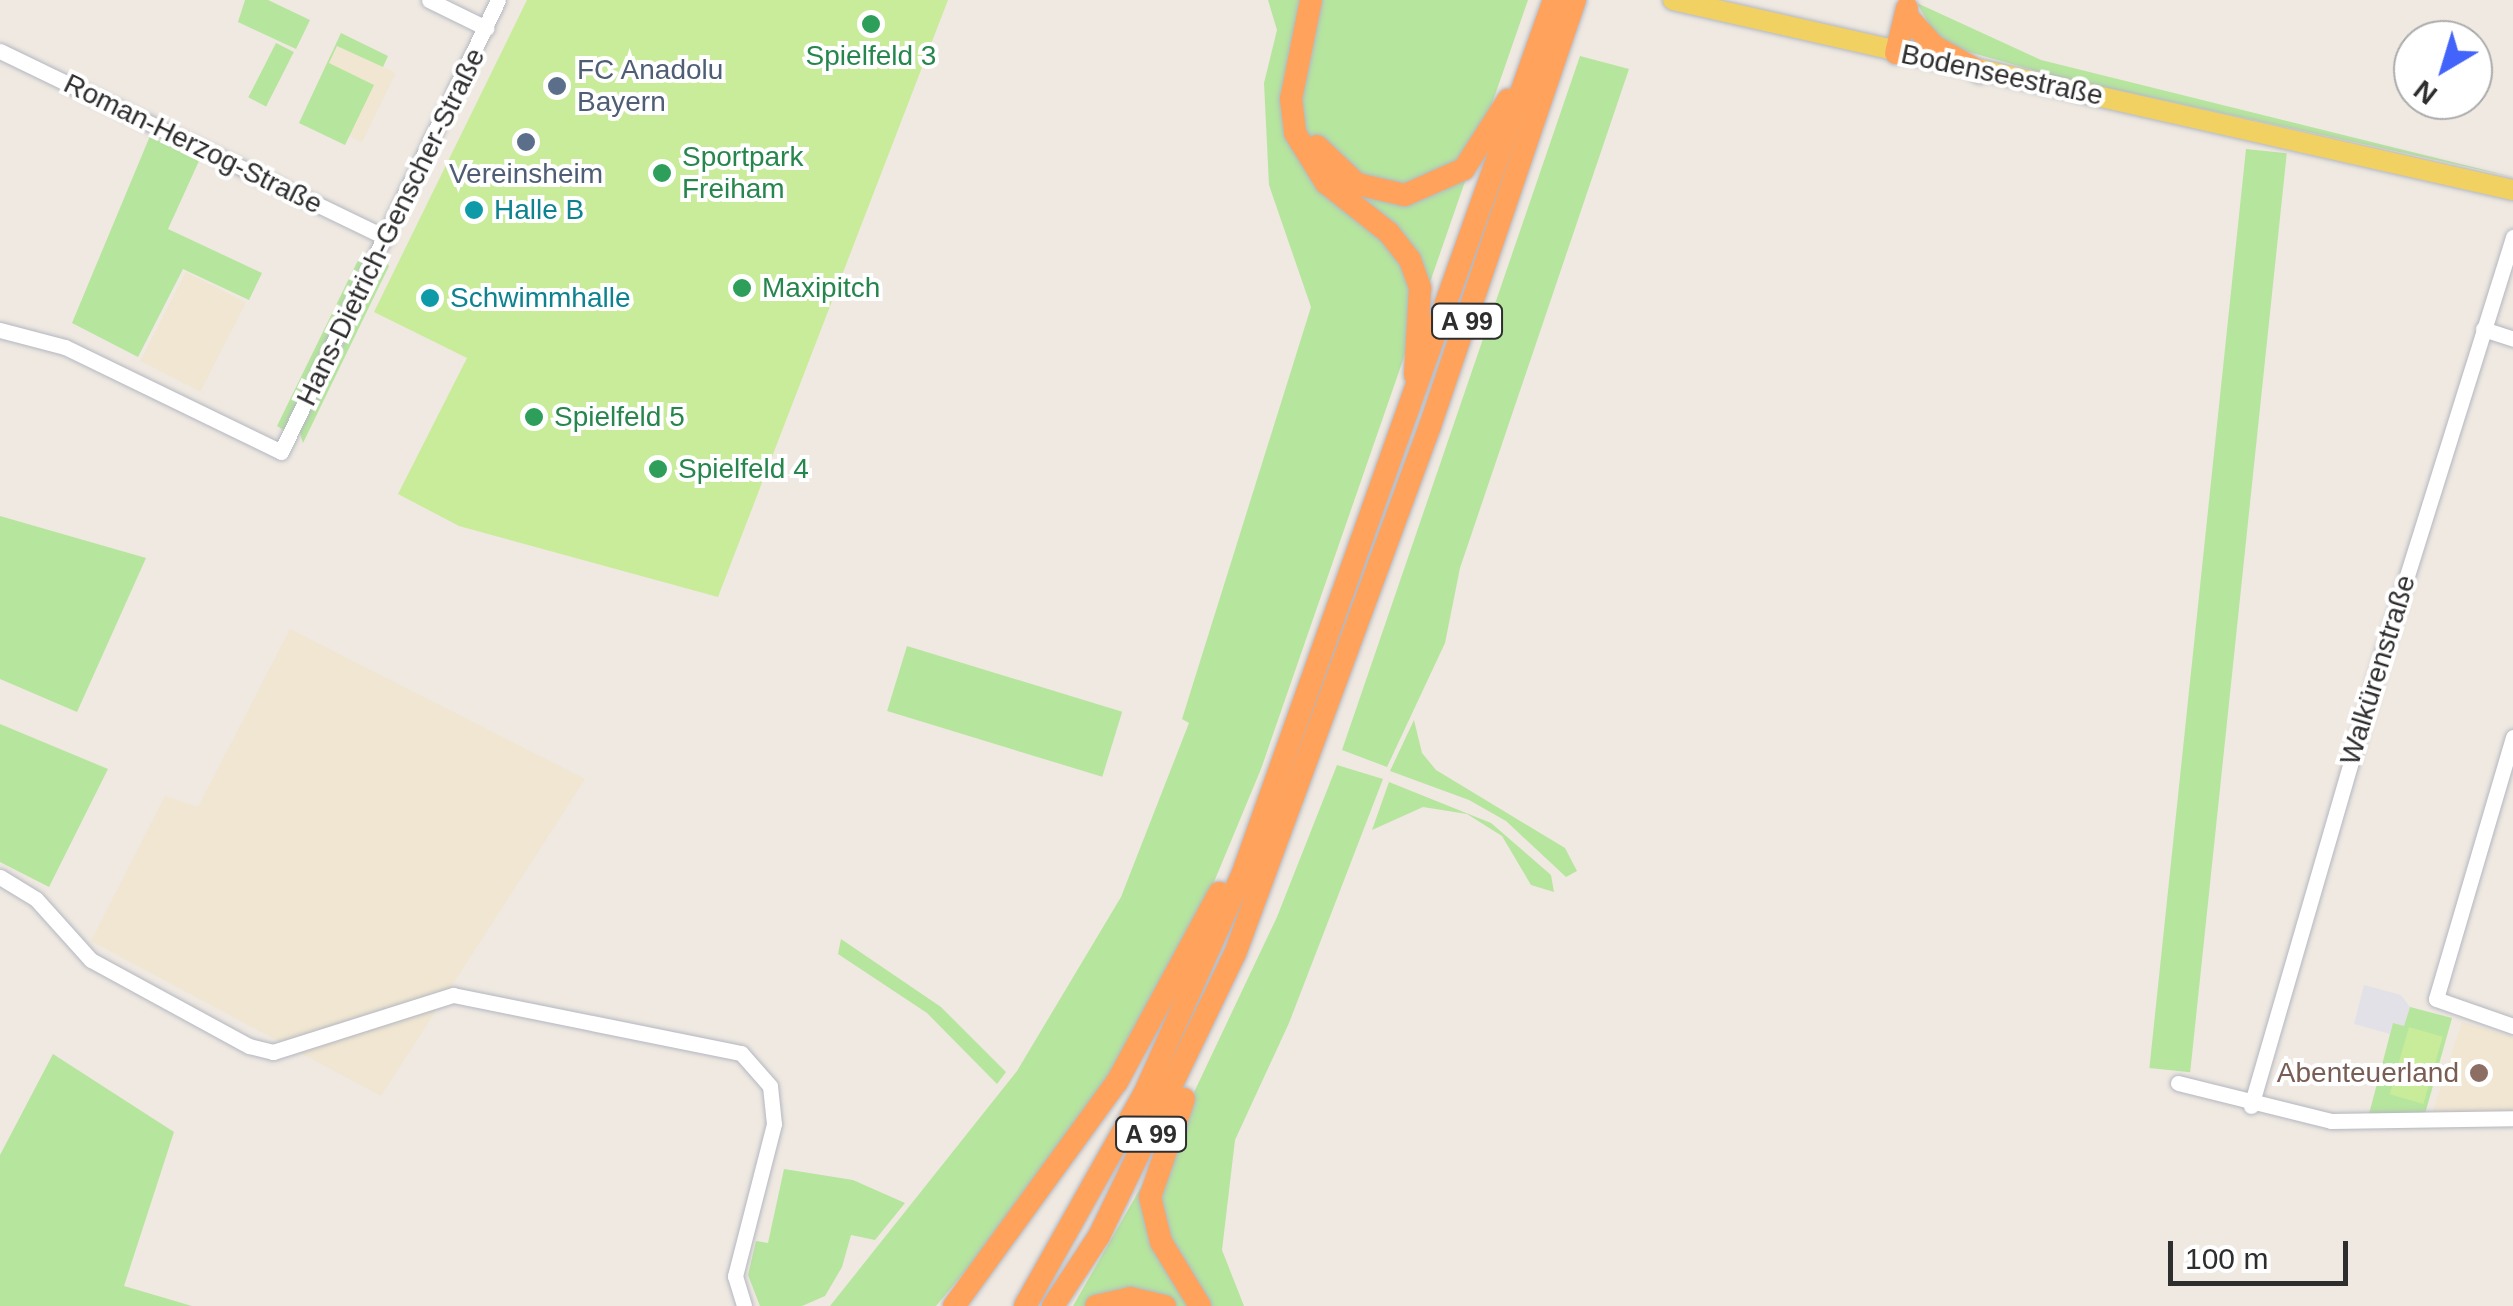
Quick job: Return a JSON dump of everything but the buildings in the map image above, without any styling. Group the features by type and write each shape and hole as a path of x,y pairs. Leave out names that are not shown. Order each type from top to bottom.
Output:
{"highway":[{"path":"1311,0 1290,99 1295,133 1326,183 1388,233 1410,260 1421,318 1410,418"},
{"path":"1327,0 1306,114 1322,156 1375,190 1405,194 1464,168 1538,50"},
{"name":"A 99","path":"1025,1306 1152,1078 1266,813 1410,418 1554,0"},
{"name":"A 99","path":"1054,1306 1099,1236 1235,954 1384,557 1575,0"},
{"path":"1547,84 1588,0"},
{"path":"1889,51 1900,6"},
{"path":"1900,6 1934,46 1980,72"},
{"path":"954,1306 1117,1082 1266,813"},
{"path":"1200,1306 1161,1242 1151,1180 1216,1025 1235,954"},
{"path":"1096,1306 1130,1298 1164,1306"}],"main road":[{"name":"Bodenseestraße","path":"1673,0 2513,190"}],"street":[{"path":"429,0 486,28"},
{"name":"Hans-Dietrich-Genscher-Straße","path":"0,330 68,349 281,452 498,0"},
{"name":"Roman-Herzog-Straße","path":"0,51 386,238"},
{"name":"Walkürenstraße","path":"2252,1106 2513,237"},
{"path":"2484,329 2513,339"},
{"path":"2513,737 2436,998 2513,1026"},
{"path":"0,877 36,899 91,960 249,1046 274,1052 453,995 741,1053 770,1086 774,1124 735,1276 744,1306"},
{"path":"2178,1083 2252,1106 2344,1122 2513,1118"}],"shaded area":[{"path":"338,45 396,73 362,142 304,114"},
{"path":"186,272 246,302 200,392 141,361"},
{"path":"290,629 585,779 381,1096 91,941 165,796 198,807"},
{"path":"2364,985 2401,995 2410,1007 2404,1027 2393,1023 2390,1034 2354,1024"},
{"name":"Abenteuerland","path":"2462,1022 2513,1037 2513,1112 2432,1114"}],"green space":[{"path":"245,0 268,0 310,20 296,49 238,22"},
{"name":"Sportpark Freiham","path":"527,0 948,0 718,597 459,526 398,494 467,358 374,312"},
{"path":"1268,0 1528,0 1261,769 1199,918 1138,1036 1019,1207 936,1306 830,1306 1017,1071 1121,897 1189,723 1182,719 1311,307 1269,185 1264,83 1277,30"},
{"path":"1917,3 2041,60 2513,177 2054,76 1951,47 1939,42"},
{"path":"341,33 388,56 383,67 337,46 329,63 374,85 345,145 299,123"},
{"path":"276,43 294,52 266,106 248,97"},
{"path":"1580,56 1629,69 1460,568 1445,643 1387,767 1342,750"},
{"path":"150,136 199,161 168,229 262,273 249,300 183,269 138,357 72,323"},
{"path":"2246,149 2287,153 2190,1072 2149,1068"},
{"path":"362,252 367,253 285,431 277,426"},
{"path":"386,262 389,266 303,443 299,430"},
{"path":"0,516 146,558 77,712 0,679"},
{"path":"907,646 1122,712 1102,777 887,711"},
{"path":"1414,720 1422,753 1436,770 1565,848 1577,871 1566,877 1506,821 1469,800 1390,771"},
{"path":"0,724 108,769 49,887 0,862"},
{"path":"1337,765 1383,779 1289,1023 1235,1140 1222,1250 1244,1306 1073,1306 1188,1105 1277,917"},
{"path":"1389,782 1491,823 1551,875 1554,892 1531,885 1502,836 1467,814 1423,807 1372,830"},
{"path":"841,939 941,1007 1006,1072 997,1084 927,1013 838,954"},
{"path":"2410,1007 2452,1018 2425,1114 2369,1114 2393,1023 2404,1026"},
{"path":"2409,1027 2443,1037 2423,1104 2390,1094"},
{"path":"53,1054 174,1132 124,1286 192,1306 0,1306 0,1155"},
{"path":"784,1169 853,1180 905,1203 875,1240 851,1235 842,1267 825,1296 802,1306 760,1306 748,1275 756,1241 768,1243"}],"place":[{"name":"Spielfeld 3","path":"871,24"},
{"name":"FC Anadolu Bayern","path":"557,86"},
{"name":"Vereinsheim","path":"526,142"},
{"name":"Sportpark Freiham","path":"662,173"},
{"name":"Halle B","path":"474,210"},
{"name":"Maxipitch","path":"742,288"},
{"name":"Schwimmhalle","path":"430,298"},
{"name":"Spielfeld 5","path":"534,417"},
{"name":"Spielfeld 4","path":"658,469"},
{"name":"Abenteuerland","path":"2479,1073"}]}
